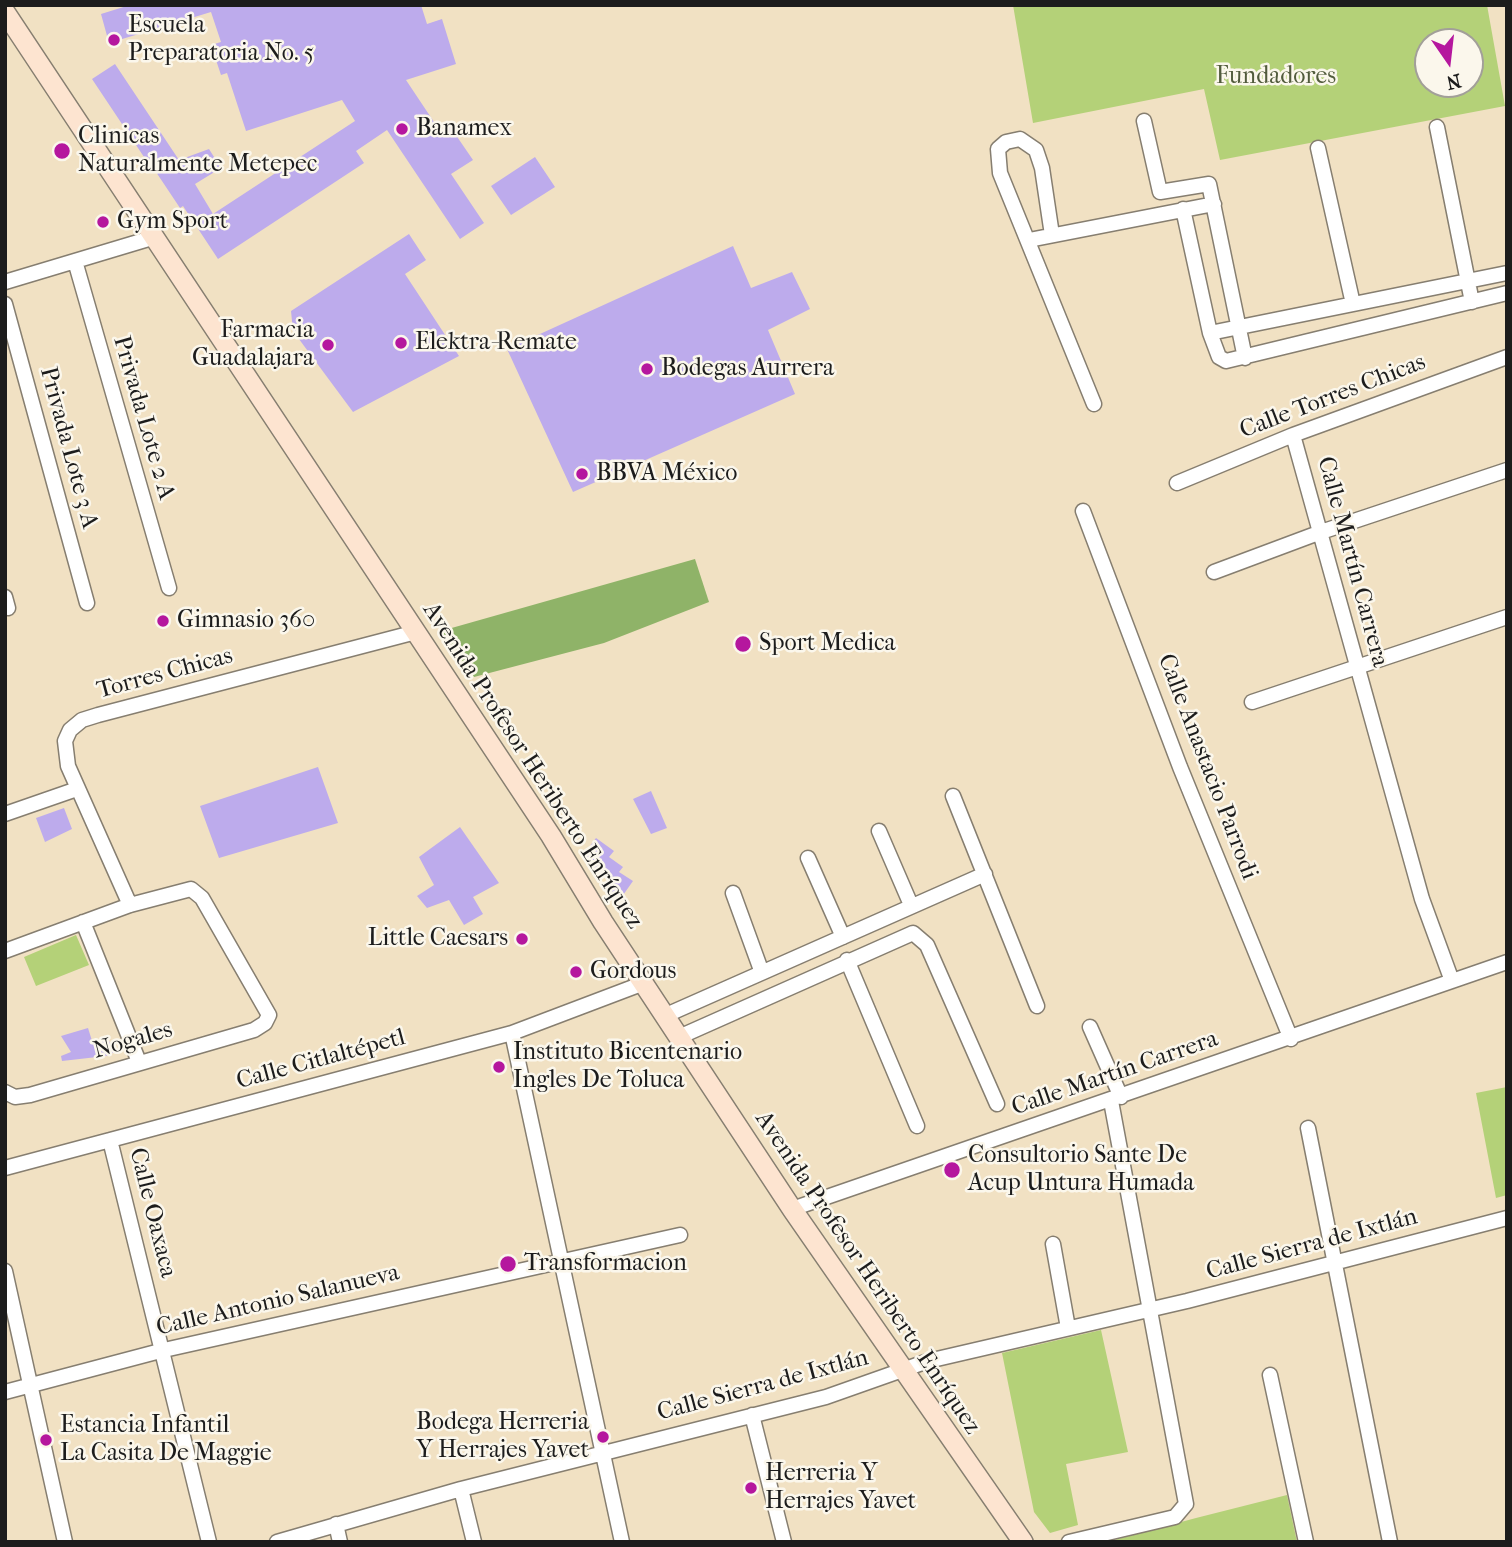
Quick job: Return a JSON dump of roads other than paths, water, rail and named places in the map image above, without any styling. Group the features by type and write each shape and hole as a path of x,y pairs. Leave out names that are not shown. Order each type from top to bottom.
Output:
{"main road":[{"name":"Avenida Profesor Heriberto Enríquez","path":"5,12 416,632 664,1016 793,1209 1023,1542"}],"street":[{"path":"1144,121 1167,213"},
{"path":"1437,127 1472,302"},
{"path":"1052,235 1042,168 1036,150 1020,139 1012,140 998,149 997,160 1094,404"},
{"path":"1318,148 1353,304"},
{"path":"1160,192 1207,183 1214,204 1245,358"},
{"path":"1028,240 1214,204"},
{"path":"1183,209 1210,333 1222,360 1245,358 1507,293"},
{"path":"5,282 155,237"},
{"name":"Privada Lote 2 A","path":"75,261 169,588"},
{"path":"1210,333 1507,273"},
{"name":"Privada Lote 3 A","path":"5,304 87,603"},
{"name":"Calle Torres Chicas","path":"1177,483 1293,435 1507,357"},
{"name":"Calle Martín Carrera","path":"1293,435 1422,899 1452,981"},
{"path":"1214,572 1321,532 1507,470"},
{"name":"Calle Anastacio Parrodi","path":"1083,511 1180,767 1291,1039"},
{"path":"1252,702 1507,617"},
{"name":"Torres Chicas","path":"130,905 64,754 65,741 70,730 82,720 416,632"},
{"path":"5,814 78,789"},
{"path":"953,796 1037,1006"},
{"path":"879,831 911,905"},
{"path":"808,858 843,937"},
{"path":"664,1016 985,874"},
{"name":"Nogales","path":"5,1092 11,1097 30,1095 254,1030 265,1023 268,1015 196,891 184,889 130,905"},
{"path":"733,893 761,971"},
{"path":"5,951 130,905"},
{"path":"83,922 139,1062"},
{"path":"679,1037 847,960 913,933 921,937 997,1104"},
{"path":"847,960 917,1126"},
{"name":"Calle Martín Carrera","path":"793,1209 1507,963"},
{"name":"Calle Citlaltépetl","path":"5,1168 512,1034 644,983"},
{"path":"1069,1542 1175,1517 1186,1504 1149,1310 1116,1099 1090,1027"},
{"path":"512,1034 622,1542"},
{"path":"1308,1128 1390,1542"},
{"name":"Calle Oaxaca","path":"110,1140 164,1350 209,1542"},
{"name":"Calle Sierra de Ixtlán","path":"277,1542 461,1489 826,1397 903,1369 1149,1310 1507,1218"},
{"name":"Calle Antonio Salanueva","path":"5,1392 164,1350 680,1235"},
{"path":"1053,1244 1068,1328"},
{"path":"5,1272 65,1542"},
{"path":"1270,1375 1306,1542"},
{"path":"752,1415 784,1542"},
{"path":"461,1489 474,1542"},
{"path":"336,1524 340,1542"}],"place":[{"name":"Escuela Preparatoria No. 5","path":"114,40"},
{"name":"Banamex","path":"402,129"},
{"name":"Clinicas Naturalmente Metepec","path":"62,151"},
{"name":"Gym Sport","path":"103,222"},
{"name":"Elektra-Remate","path":"401,343"},
{"name":"Farmacia Guadalajara","path":"328,345"},
{"name":"Bodegas Aurrera","path":"647,369"},
{"name":"BBVA México","path":"582,474"},
{"name":"Gimnasio 360","path":"163,621"},
{"name":"Sport Medica","path":"743,644"},
{"name":"Little Caesars","path":"522,939"},
{"name":"Gordous","path":"576,972"},
{"name":"Instituto Bicentenario Ingles De Toluca","path":"499,1067"},
{"name":"Consultorio Sante De Acup Untura Humada","path":"952,1170"},
{"name":"Transformacion","path":"508,1264"},
{"name":"Bodega Herreria Y Herrajes Yavet","path":"603,1437"},
{"name":"Estancia Infantil La Casita De Maggie","path":"46,1440"},
{"name":"Herreria Y Herrajes Yavet","path":"751,1488"}],"park label":[{"name":"Fundadores","path":"1276,77"}]}
